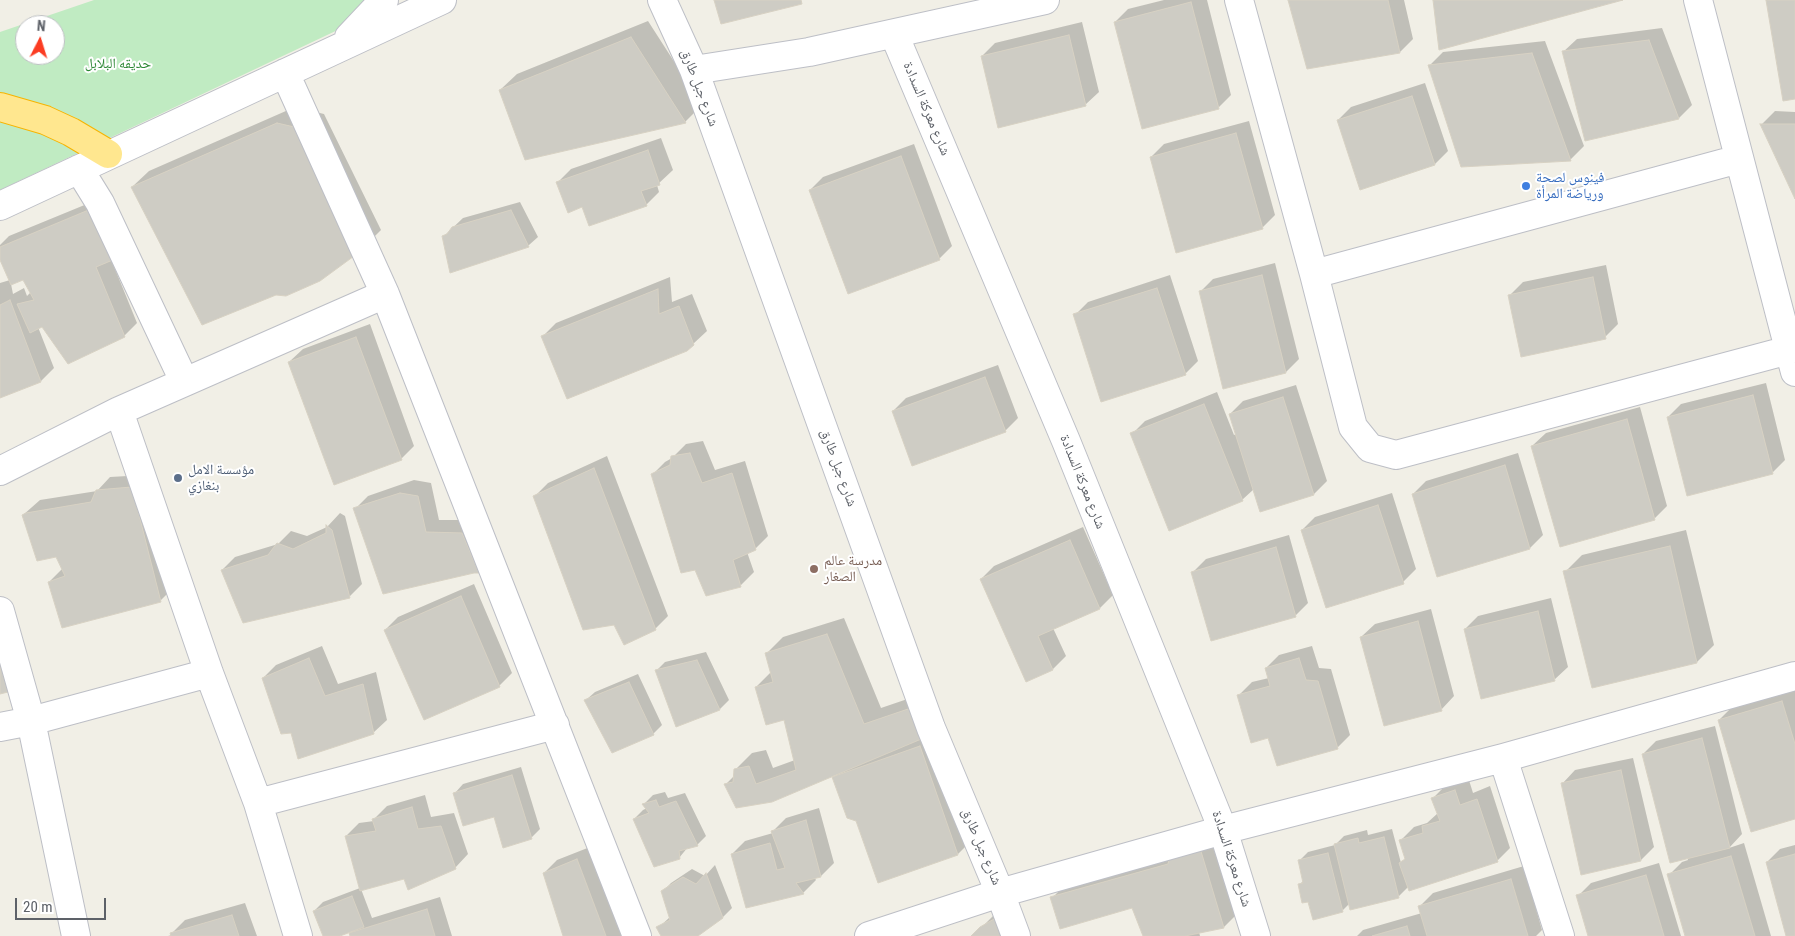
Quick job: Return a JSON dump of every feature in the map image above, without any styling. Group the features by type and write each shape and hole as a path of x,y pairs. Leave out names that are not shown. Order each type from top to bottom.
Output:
{"highway":[{"path":"0,107 45,120 108,154"}],"street":[{"path":"340,48 384,0"},
{"path":"0,206 108,154 442,0"},
{"name":"شارع جبل طارق","path":"662,0 694,70 931,728 1016,936"},
{"path":"694,70 809,52 1045,0"},
{"path":"1239,0 1314,274 1353,428 1370,448 1396,455 1792,361 1698,0"},
{"name":"شارع معركة السدادة","path":"894,34 1066,441 1224,830 1256,936"},
{"path":"286,73 385,294 637,936"},
{"path":"1314,274 1739,160"},
{"path":"79,169 100,203 184,381"},
{"path":"0,471 118,411 385,294"},
{"path":"118,411 209,673 258,803 298,936"},
{"path":"0,611 31,720 76,936"},
{"path":"0,727 209,673"},
{"path":"869,936 1000,893 1224,830 1503,758 1795,676"},
{"path":"258,803 555,725"},
{"path":"1503,758 1560,936"}],"green space":[{"name":"حديقه البلابل","path":"94,0 381,0 382,9 0,190 0,32 15,27 15,65 65,65 65,15 50,15"}],"building":[{"path":"714,0 801,0 802,4 721,24"},
{"path":"1288,0 1388,0 1400,53 1307,69"},
{"path":"1433,0 1623,0 1439,50"},
{"path":"1766,0 1795,0 1795,99 1783,101"},
{"path":"1191,2 1219,109 1142,129 1114,22"},
{"path":"1069,35 1086,106 998,128 981,56"},
{"path":"631,37 686,123 525,160 499,90"},
{"path":"1649,40 1679,119 1585,141 1562,51"},
{"path":"1532,53 1571,161 1461,167 1428,65"},
{"path":"1412,96 1435,165 1360,190 1337,120"},
{"path":"277,123 307,130 365,248 320,281 286,296 276,295 202,325 131,187"},
{"path":"1760,124 1795,124 1795,199"},
{"path":"1236,133 1263,229 1176,253 1150,157"},
{"path":"648,150 660,185 641,191 647,206 589,226 582,207 568,213 556,182"},
{"path":"901,156 940,260 848,294 809,190"},
{"path":"91,209 115,259 96,267 125,337 68,364 42,327 30,333 17,304 34,300 23,280 11,285 0,260 0,247"},
{"path":"511,210 529,247 450,273 442,236 447,234 452,227"},
{"path":"1262,275 1286,373 1223,389 1199,291"},
{"path":"1593,277 1606,339 1521,357 1508,295"},
{"path":"1157,288 1186,375 1101,402 1073,314"},
{"path":"658,289 659,314 679,306 694,345 687,351 567,399 541,336"},
{"path":"10,300 41,382 0,398 0,305"},
{"path":"356,337 402,460 334,485 288,362"},
{"path":"985,377 1006,432 912,466 892,411"},
{"path":"1753,395 1773,474 1687,496 1667,417"},
{"path":"1283,397 1314,495 1260,512 1229,414"},
{"path":"1204,404 1243,501 1169,531 1130,433"},
{"path":"1627,419 1655,520 1560,547 1531,446"},
{"path":"690,453 702,483 732,473 756,550 733,560 741,587 706,596 695,570 681,573 651,474 670,465 671,456"},
{"path":"1505,465 1530,549 1437,577 1412,494"},
{"path":"594,468 656,630 624,645 614,625 583,630 533,496"},
{"path":"132,487 161,602 62,628 48,582 65,576 56,557 37,561 22,515 91,502 96,490"},
{"path":"400,493 418,496 426,532 462,533 479,573 383,594 353,508"},
{"path":"1378,505 1404,584 1326,608 1301,530"},
{"path":"326,525 332,530 350,598 243,623 221,570 268,555 277,543 293,549 326,533"},
{"path":"1070,540 1100,609 1038,636 1053,670 1026,682 980,579"},
{"path":"1670,546 1697,663 1592,688 1563,571"},
{"path":"1276,547 1296,617 1211,641 1191,572"},
{"path":"461,596 500,687 424,720 384,630"},
{"path":"1538,611 1555,681 1481,699 1464,629"},
{"path":"1418,621 1442,711 1384,726 1360,637"},
{"path":"827,634 864,724 911,708 926,737 772,802 736,808 724,784 733,782 734,769 749,766 756,784 796,770 784,720 766,725 755,687 773,682 765,653"},
{"path":"309,658 325,696 363,684 374,734 298,759 291,733 281,734 262,678"},
{"path":"1299,658 1306,680 1318,681 1338,749 1277,766 1268,738 1251,743 1237,695 1270,686 1265,668"},
{"path":"697,660 720,710 676,727 655,670"},
{"path":"0,665 8,692 0,694"},
{"path":"629,682 654,735 612,753 584,700"},
{"path":"1782,701 1795,744 1795,819 1751,832 1718,720"},
{"path":"1702,738 1730,848 1670,863 1642,754"},
{"path":"920,746 958,855 878,883 856,821 847,818 832,777"},
{"path":"1621,770 1641,861 1581,875 1561,783"},
{"path":"512,775 532,839 503,848 494,817 463,826 453,793"},
{"path":"1455,790 1460,805 1477,799 1498,862 1409,891 1399,863 1405,859 1399,840 1423,833 1422,826 1440,821 1431,798"},
{"path":"656,800 659,807 676,801 698,846 679,851 680,859 654,867 633,819 649,813 642,804"},
{"path":"412,807 418,829 441,826 456,869 408,890 404,879 360,891 345,836 376,831 372,819"},
{"path":"806,820 821,877 796,883 804,894 746,908 731,854 770,843 777,870 785,868 771,831"},
{"path":"1384,837 1399,898 1350,910 1334,844 1358,838 1359,843"},
{"path":"1200,848 1224,928 1185,936 1143,936 1132,908 1060,929 1050,897 1168,864 1170,855"},
{"path":"1328,853 1343,912 1313,920 1308,902 1302,903 1298,884 1303,883 1298,860"},
{"path":"1795,854 1795,936 1786,936 1766,862"},
{"path":"1731,856 1755,936 1685,936 1667,874"},
{"path":"577,859 606,936 563,936 543,873"},
{"path":"706,873 723,918 698,936 661,936 656,927 670,920 661,891 683,877 696,884"},
{"path":"1646,875 1664,936 1588,936 1576,895"},
{"path":"1511,879 1528,936 1427,936 1418,906"},
{"path":"352,896 364,927 340,936 323,936 313,911"},
{"path":"427,909 435,936 350,936 349,933"},
{"path":"232,915 239,936 171,936 170,933"},
{"path":"996,918 1002,936 971,936 980,927"},
{"path":"1407,926 1410,936 1372,936"}],"place":[{"name":"فينوس لصحة ورياضة المرأة","path":"1526,186"},
{"name":"مؤسسة الامل بنغازي","path":"178,478"},
{"name":"مدرسة عالم الصغار","path":"814,569"}]}
